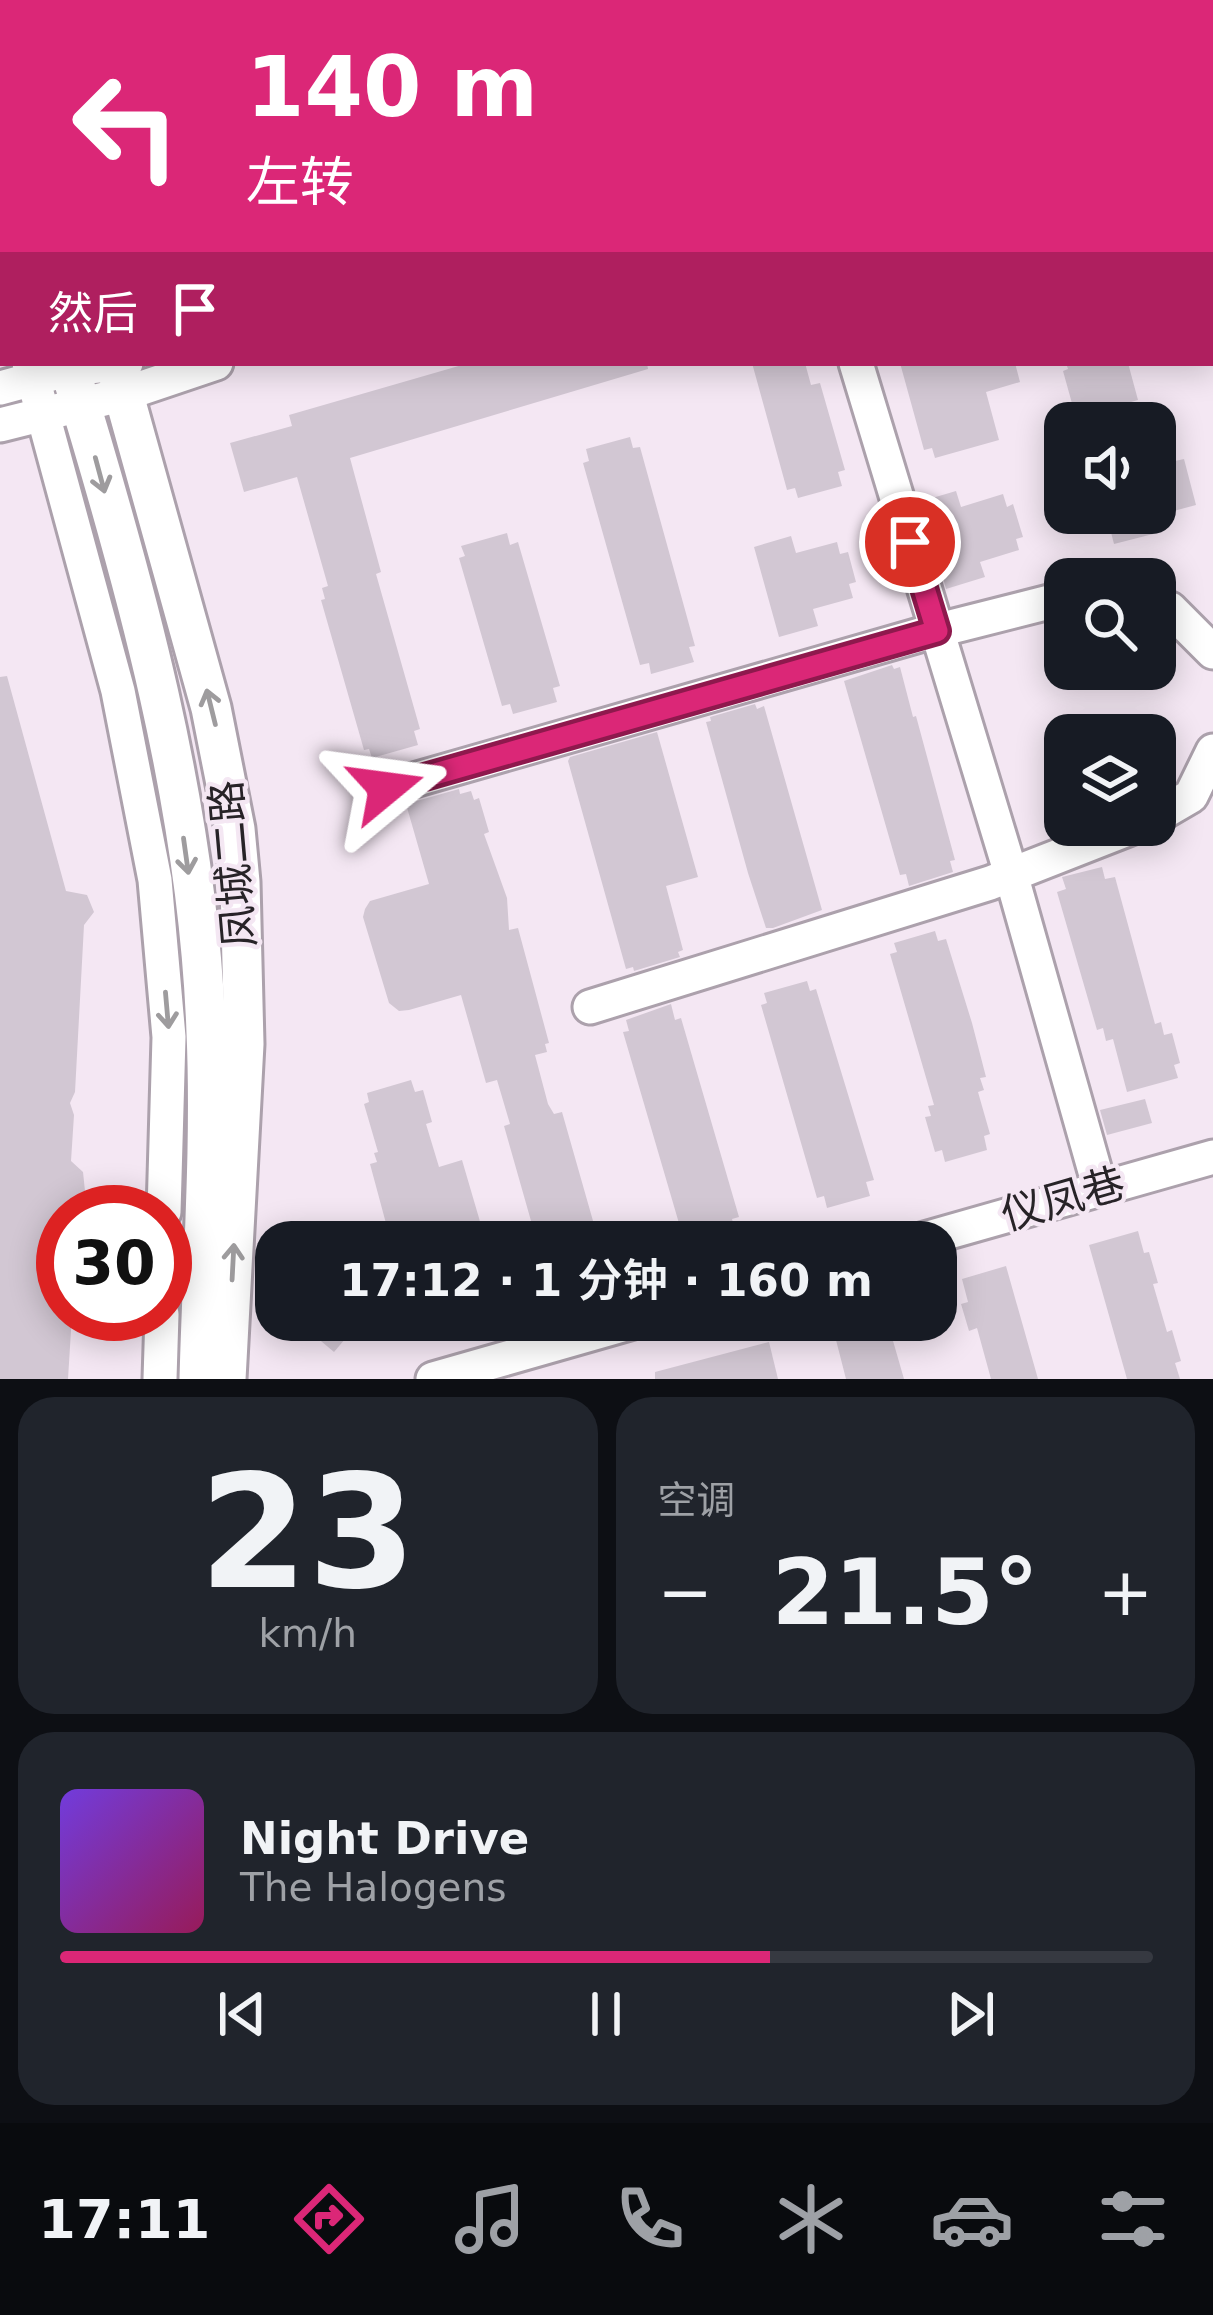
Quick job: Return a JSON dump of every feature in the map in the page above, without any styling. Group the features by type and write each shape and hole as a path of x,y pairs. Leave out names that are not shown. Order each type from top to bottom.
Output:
{"main road":[{"name":"凤城二路","path":"120,372 212,708 235,830 244,1044 226,1379"},
{"name":"凤城二路","path":"54,382 167,742 199,948 206,1031 199,1379"}],"street":[{"path":"0,388 184,366"},
{"path":"857,366 1011,874 1100,1189"},
{"path":"0,425 54,382"},
{"path":"54,382 155,880 169,1037 165,1185"},
{"path":"386,788 1044,603"},
{"path":"1176,615 1213,652"},
{"path":"1176,805 1191,796 1213,751"},
{"path":"590,1007 1011,874 1084,846"},
{"name":"仪凤巷","path":"957,1230 1213,1156"},
{"path":"160,1379 161,1341"},
{"path":"434,1379 567,1341"}],"building":[{"path":"459,366 648,369 350,458 381,572 376,574 420,729 414,731 418,745 372,758 369,749 364,750 321,600 325,599 322,588 328,586 297,477 244,492 230,443 292,426 289,415"},
{"path":"753,366 806,366 811,385 820,383 845,470 838,472 842,486 798,498 795,488 787,490"},
{"path":"901,366 1016,366 1020,382 986,392 999,440 935,458 932,448 924,450"},
{"path":"1067,366 1129,366 1138,400 1072,402 1063,371"},
{"path":"630,437 633,448 640,447 695,646 689,647 694,662 651,674 649,663 640,665 583,463 589,461 586,449"},
{"path":"1184,459 1196,505 1176,510 1176,461"},
{"path":"956,491 961,507 1003,494 1007,507 1013,504 1023,537 1016,539 1019,550 980,562 985,577 946,589 922,501"},
{"path":"507,533 510,545 518,542 560,686 553,688 557,702 513,714 510,704 502,706 459,558 465,556 461,546"},
{"path":"1111,534 1153,534 1114,544"},
{"path":"791,536 796,553 837,542 840,554 848,552 856,582 849,584 853,598 813,609 818,626 779,637 754,547"},
{"path":"892,665 900,667 916,716 955,860 950,861 953,872 909,886 906,874 900,875 844,681"},
{"path":"7,676 66,891 87,895 94,912 84,925 75,1092 70,1103 74,1115 71,1161 83,1172 84,1185 36,1185 36,1341 70,1341 68,1379 0,1379 0,677"},
{"path":"755,704 757,709 764,706 822,910 773,928 766,928 748,873 706,722"},
{"path":"657,732 698,877 666,886 683,950 678,952 680,957 634,971 633,967 626,969 568,761"},
{"path":"459,789 460,794 471,791 474,800 479,798 489,832 484,834 507,898 509,930 518,928 549,1043 545,1044 547,1052 535,1055 548,1104 554,1114 562,1112 593,1221 531,1221 504,1126 510,1124 497,1080 486,1083 461,995 409,1010 399,1011 389,1003 363,917 370,901 429,884 406,804"},
{"path":"1102,867 1105,879 1115,877 1155,1024 1161,1022 1164,1035 1172,1033 1180,1063 1174,1065 1178,1078 1127,1092 1113,1039 1106,1041 1103,1028 1097,1030 1057,892 1066,889 1062,877"},
{"path":"935,931 938,941 946,939 972,1023 986,1077 980,1078 984,1090 978,1092 990,1134 984,1136 987,1150 945,1162 942,1150 935,1152 925,1117 931,1116 928,1106 934,1105 890,954 897,952 894,943"},
{"path":"807,981 810,991 816,989 874,1180 866,1182 870,1196 827,1208 824,1196 817,1198 761,1005 767,1003 764,993"},
{"path":"671,1004 675,1020 681,1018 739,1217 733,1221 678,1221 623,1032 629,1031 626,1020"},
{"path":"411,1080 415,1092 423,1090 432,1122 426,1124 439,1167 462,1160 480,1221 385,1221 370,1164 377,1162 374,1153 378,1152 364,1104 369,1102 367,1093"},
{"path":"1145,1099 1152,1123 1107,1135 1100,1110"},
{"path":"1138,1231 1158,1283 1153,1284 1167,1332 1172,1330 1181,1361 1175,1363 1180,1379 1127,1379 1089,1245"},
{"path":"1006,1266 1038,1379 991,1379 977,1328 969,1331 961,1304 968,1302 962,1279"},
{"path":"321,1341 343,1341 334,1352"},
{"path":"836,1341 893,1341 904,1379 846,1379"},
{"path":"769,1342 778,1379 655,1379 655,1372"}],"route":[{"path":"386,788 937,631 910,542"}]}
